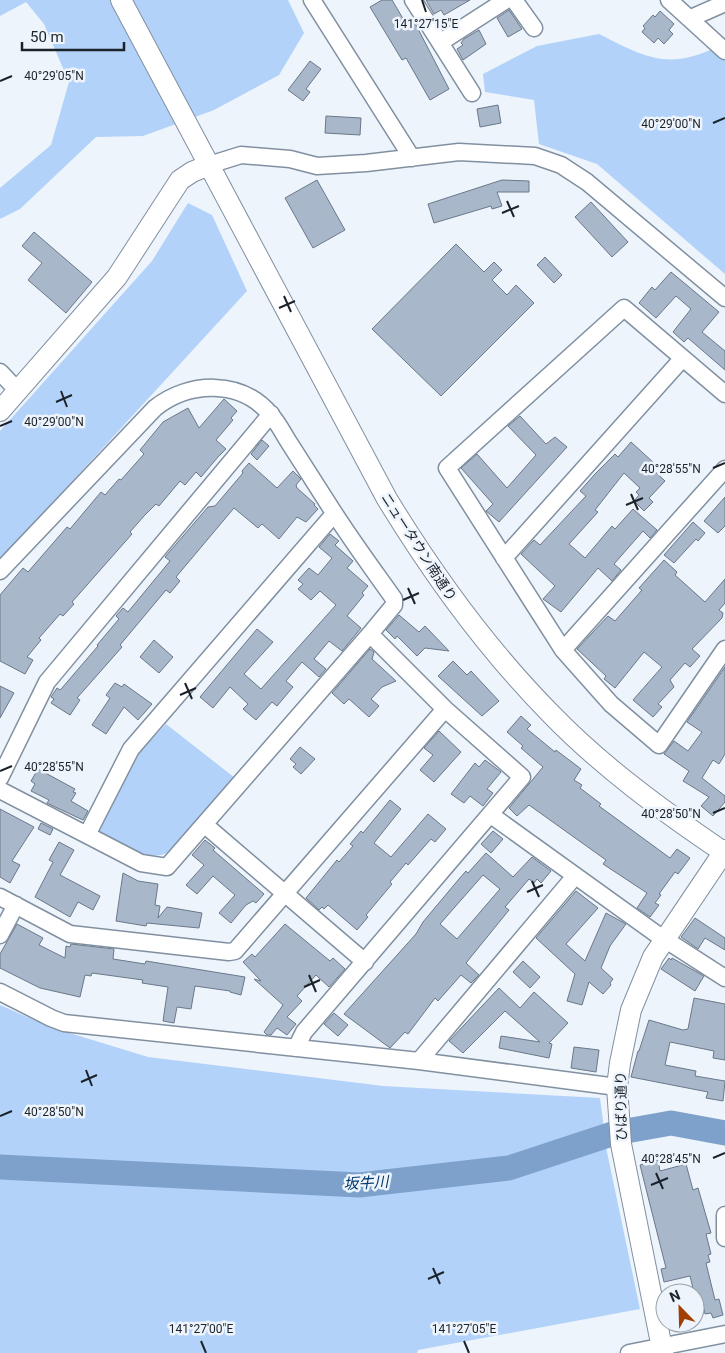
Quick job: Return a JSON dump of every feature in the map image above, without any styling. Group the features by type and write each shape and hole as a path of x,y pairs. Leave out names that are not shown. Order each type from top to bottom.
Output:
{"street":[{"name":"ニュータウン南通り","path":"121,0 386,499 421,555 458,608 498,658 550,714 645,796 725,852"},
{"path":"312,0 412,158"},
{"path":"413,0 472,93"},
{"path":"441,42 506,0"},
{"path":"514,0 534,28"},
{"path":"669,0 691,18 725,51"},
{"path":"691,18 725,2"},
{"path":"0,411 116,277 180,180 192,172 209,165 241,155 290,159 317,166 459,152 497,152 535,156 561,165 587,182 725,298"},
{"path":"725,394 624,308 447,468 563,650 611,704 659,745 725,649"},
{"path":"504,558 682,359"},
{"path":"0,372 18,391"},
{"path":"0,571 154,408 166,399 195,388 228,390 247,397 271,414 334,514 394,599 394,605 370,634 167,867 141,862 0,790"},
{"path":"0,778 47,682 271,414"},
{"path":"563,650 725,469"},
{"path":"87,835 131,749 334,514"},
{"path":"296,1048 304,1032 522,778 445,709 370,634"},
{"path":"0,897 70,934 229,952 235,951 445,709"},
{"path":"491,815 664,939 725,978"},
{"path":"205,825 365,962"},
{"name":"ひばり通り","path":"663,1350 621,1144 617,1095 623,1041 631,1010 653,956 725,852"},
{"path":"419,1061 574,876"},
{"path":"0,935 16,905"},
{"path":"0,992 64,1023 419,1061 617,1095"},
{"path":"725,1215 725,1238"},
{"path":"629,1353 663,1350 725,1334"}],"shaded area":[{"path":"0,0 288,0 304,33 279,75 214,110 143,136 96,137 20,209 0,219 0,188 51,145 69,82 44,24 26,2 0,16"},
{"path":"599,34 647,56 661,59 690,57 725,43 725,274 597,164 539,144 534,100 485,92 483,74 537,46"},
{"path":"188,203 212,215 247,291 0,560 0,431 152,261"},
{"path":"166,724 235,778 169,852 160,855 142,854 99,831 140,752"},
{"path":"0,1005 50,1027 148,1057 383,1086 600,1098 607,1152 640,1309 418,1350 417,1353 0,1353"}],"building":[{"path":"382,0 392,0 408,27 415,23 449,89 430,100 406,58 402,60 370,7"},
{"path":"426,0 470,0 444,15 441,10 434,14"},
{"path":"509,10 522,29 508,37 497,18"},
{"path":"660,11 674,24 669,30 673,34 664,44 658,38 654,43 642,32 645,28 643,26 653,15 655,17"},
{"path":"479,30 486,44 463,60 457,49 463,45 461,43 464,39"},
{"path":"310,61 321,69 306,89 310,92 303,101 288,90"},
{"path":"498,105 501,123 480,127 477,109"},
{"path":"326,116 361,118 360,135 325,133"},
{"path":"317,180 345,230 313,248 285,198"},
{"path":"502,180 529,181 529,192 497,192 502,206 492,209 491,206 434,223 428,204"},
{"path":"591,202 628,242 612,257 575,217"},
{"path":"34,232 92,282 66,313 28,280 42,263 22,246"},
{"path":"456,244 484,272 494,262 502,270 492,280 507,295 516,285 534,303 441,396 372,329"},
{"path":"545,257 562,275 554,283 537,265"},
{"path":"671,272 719,312 702,332 725,351 725,370 688,338 684,342 673,332 691,309 676,296 656,318 639,303 652,287 655,290"},
{"path":"224,399 237,411 231,418 233,420 216,440 226,449 201,477 196,472 185,485 180,481 159,506 156,504 144,516 130,532 132,534 72,602 74,604 63,616 60,614 39,638 41,640 27,657 33,660 25,674 0,661 0,595 11,582 23,568 28,572 67,527 70,529 101,492 105,495 119,479 121,480 144,454 140,450 163,422 188,408 199,428"},
{"path":"520,416 546,444 555,437 567,447 499,522 486,511 493,504 461,468 477,454 507,488 536,455 508,426"},
{"path":"262,440 269,446 257,460 251,454"},
{"path":"631,442 654,463 650,467 665,481 649,498 653,502 644,511 634,501 639,495 636,492 640,488 624,473 595,510 598,512 569,544 585,558 612,526 615,529 633,509 657,530 650,538 643,531 614,564 621,570 612,581 598,568 561,612 543,599 555,586 521,554 534,540 540,545 586,496 580,491 595,474 615,454 618,457"},
{"path":"249,463 277,488 293,471 301,479 296,485 297,488 318,509 306,522 297,517 279,539 262,524 258,528 234,508 176,577 180,581 170,593 166,590 120,645 122,647 77,698 80,700 70,715 51,703 54,699 51,697 57,688 60,690 62,688 119,619 116,616 123,608 128,612 170,561 165,557 208,507 215,506"},
{"path":"725,497 725,526 718,533 704,521"},
{"path":"693,522 705,533 698,541 696,539 674,563 664,555"},
{"path":"330,534 339,541 335,545 353,561 347,568 368,586 362,593 364,595 347,616 361,628 342,651 329,641 314,659 326,669 319,677 302,662 286,681 293,687 277,706 272,702 256,720 243,709 248,704 230,687 213,708 200,697 257,629 273,642 244,674 261,689 336,605 320,591 311,600 298,589 303,584 298,580 309,568 318,575 332,558 319,547"},
{"path":"664,560 677,572 675,575 705,602 725,579 725,603 719,610 723,613 722,618 692,649 700,656 690,667 685,663 670,680 674,687 658,704 662,707 653,717 633,700 662,667 644,652 615,688 604,679 606,676 577,649 608,616 615,621 642,590 639,588"},
{"path":"399,615 419,632 425,626 449,651 425,648 417,656 397,636 395,639 386,630"},
{"path":"154,640 173,657 159,673 140,657"},
{"path":"370,649 374,652 372,659 396,681 382,687 371,699 379,706 369,717 349,699 344,704 332,693"},
{"path":"453,661 467,675 471,671 499,701 482,716 438,676"},
{"path":"725,667 725,754 719,764 713,760 702,778 725,796 725,802 713,816 701,806 709,797 683,781 689,771 664,754 674,741 688,751 702,732 687,722"},
{"path":"115,683 122,687 124,684 152,704 138,720 124,707 106,734 92,725 110,698 106,695"},
{"path":"0,686 14,693 0,718"},
{"path":"521,716 531,725 527,729 555,752 556,750 581,769 574,780 582,785 580,788 601,804 599,806 670,858 677,849 690,858 678,874 675,872 659,894 661,895 655,903 659,905 650,917 637,908 647,893 603,864 606,860 529,805 517,816 509,808 543,767 521,748 523,746 507,732"},
{"path":"439,731 461,752 434,782 420,770 433,755 424,748"},
{"path":"300,747 315,759 301,774 293,767 296,764 290,759"},
{"path":"485,760 501,772 487,789 493,793 483,806 470,796 464,803 451,794 475,763 479,767"},
{"path":"38,769 75,789 73,792 76,793 71,801 88,811 83,820 47,803 49,800 31,791 35,784 31,781"},
{"path":"390,800 401,809 374,843 391,857 428,814 446,829 435,842 431,839 408,865 406,863 390,882 392,884 366,915 368,917 357,930 328,905 324,909 322,907 319,910 306,898 337,860 339,862 353,846 350,844 361,831 363,833"},
{"path":"0,809 34,827 12,861 20,865 10,883 0,877"},
{"path":"41,823 53,829 50,835 38,829"},
{"path":"493,831 503,839 491,853 481,844"},
{"path":"205,840 215,848 213,850 264,894 256,903 253,901 246,905 231,923 219,913 235,895 213,876 197,894 186,885 204,865 192,855"},
{"path":"59,842 74,850 60,875 100,896 93,910 78,902 70,917 35,897 53,862 49,860"},
{"path":"486,853 513,877 532,857 551,871 541,883 537,879 534,883 529,879 505,907 509,910 466,963 479,975 471,983 461,975 438,1001 435,998 408,1034 405,1032 390,1048 344,1014 416,934 423,922 466,871 468,873","holes":["483,875 500,889 457,939 440,924"]},
{"path":"123,873 138,881 158,884 155,905 160,906 158,918 167,907 202,913 199,928 147,923 146,926 116,921"},
{"path":"576,891 598,908 566,944 585,961 606,913 626,924 610,946 601,968 613,979 610,983 611,985 603,994 589,982 582,1005 567,1001 575,974 536,938"},
{"path":"695,918 725,938 725,950 705,938 698,949 681,937"},
{"path":"17,924 43,938 39,945 65,958 66,946 70,947 71,944 114,949 113,959 145,964 146,961 245,977 241,995 230,991 195,986 191,1009 177,1007 174,1023 163,1021 168,987 142,983 143,980 92,973 91,976 85,975 80,997 40,988 0,968 0,954"},
{"path":"285,924 330,961 333,958 345,969 329,987 316,975 297,996 302,1001 287,1017 296,1024 287,1035 277,1028 271,1035 267,1035 264,1032 283,1005 254,979 261,981 243,962 252,954 255,957"},
{"path":"669,958 704,976 695,991 661,969"},
{"path":"523,961 540,977 530,988 513,972"},
{"path":"499,988 520,1008 534,992 568,1023 549,1043 552,1044 549,1058 499,1048 501,1036 540,1042 505,1011 463,1053 449,1041"},
{"path":"694,998 725,1004 725,1060 713,1058 714,1051 670,1042 665,1065 696,1071 695,1076 725,1081 723,1101 706,1098 708,1092 631,1077 649,1020 683,1030 688,1029"},
{"path":"334,1013 348,1025 338,1036 324,1024"},
{"path":"574,1047 599,1050 596,1072 571,1068"},
{"path":"658,1160 660,1171 686,1164 693,1190 698,1188 711,1233 706,1234 711,1254 708,1255 710,1262 706,1263 715,1300 719,1299 723,1315 713,1318 711,1313 705,1314 705,1283 692,1283 690,1276 664,1282 661,1269 666,1268 640,1165"}],"waterway":[{"name":"坂牛川","path":"0,1167 359,1185 509,1168 615,1133 671,1123 725,1133"}]}
